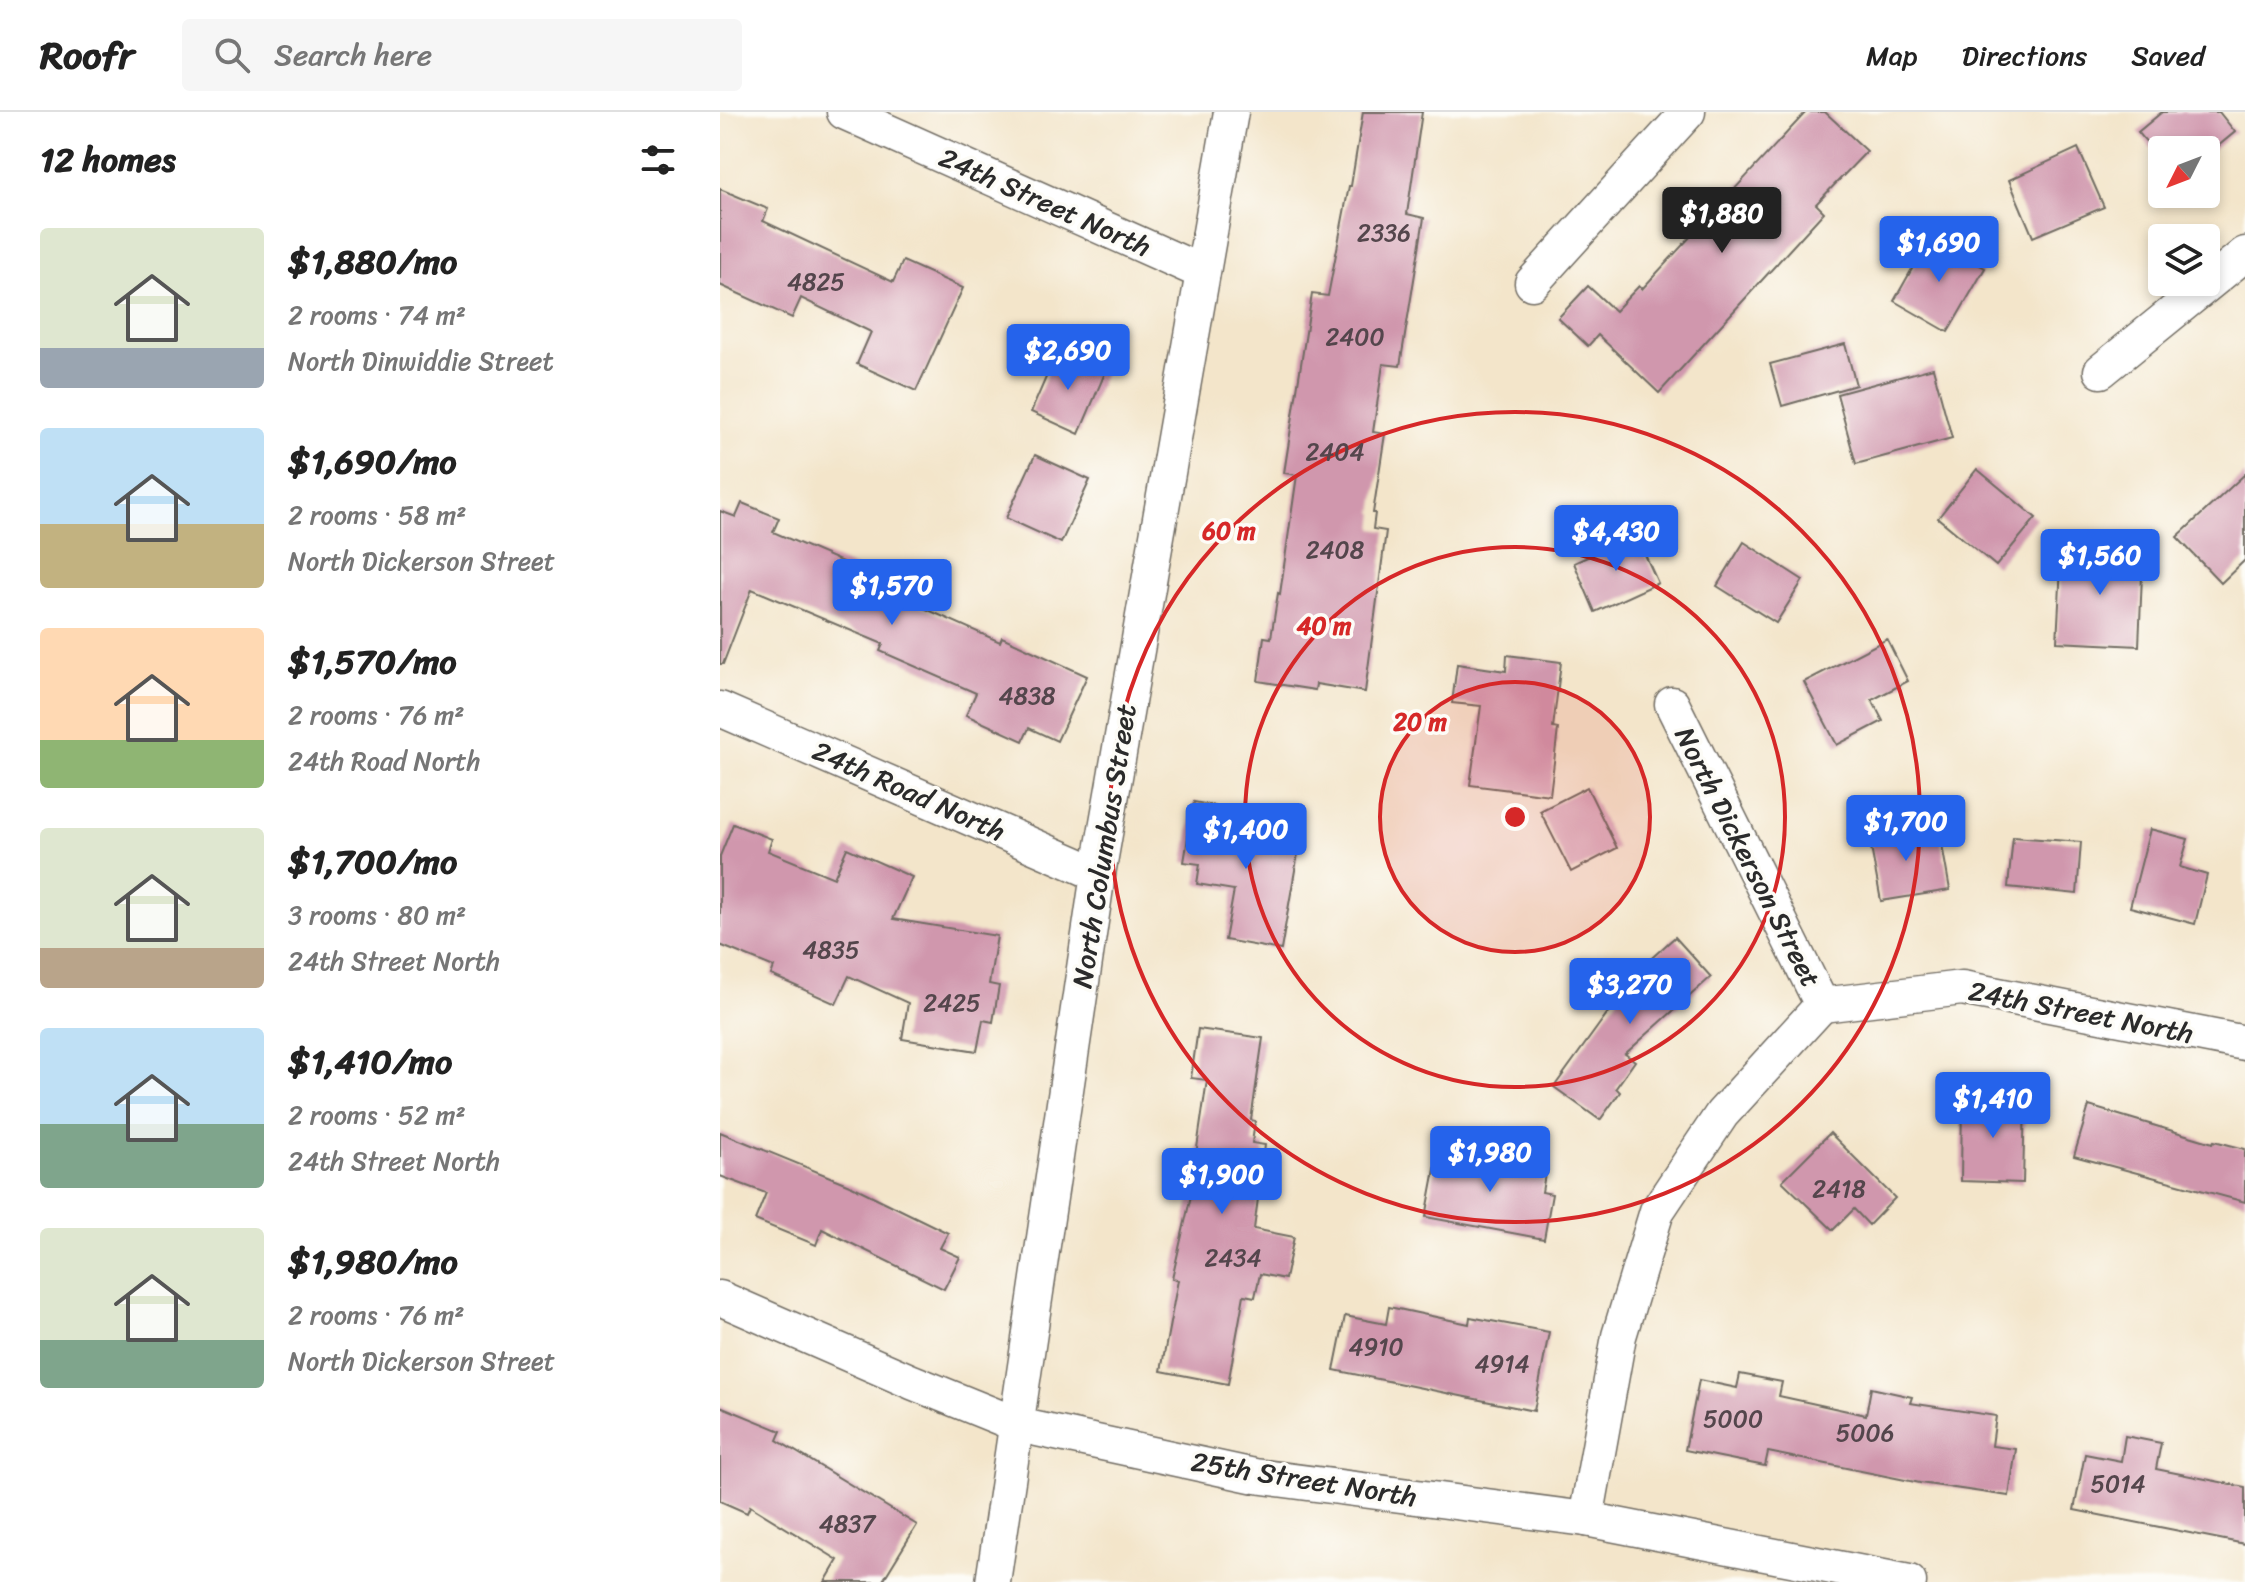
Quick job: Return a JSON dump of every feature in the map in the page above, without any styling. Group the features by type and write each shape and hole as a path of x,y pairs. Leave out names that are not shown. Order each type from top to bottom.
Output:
{"street":[{"name":"24th Street North","path":"844,112 1202,272"},
{"name":"North Columbus Street","path":"993,1582 1098,874 1231,112"},
{"path":"1532,283 1688,112"},
{"path":"2101,371 2245,254"},
{"name":"North Dickerson Street","path":"1586,1519 1619,1336 1657,1211 1722,1114 1822,1005 1672,704"},
{"name":"24th Road North","path":"720,709 1098,874"},
{"name":"24th Street North","path":"1822,1005 1962,988 2245,1043"},
{"name":"25th Street North","path":"720,1298 1018,1425 1255,1476 1586,1519 1909,1582"}],"building":[{"path":"1363,112 1422,112 1407,214 1424,218 1400,366 1383,364 1373,432 1385,434 1373,529 1386,531 1365,692 1316,684 1315,690 1258,681 1264,637 1271,638 1280,594 1297,475 1284,473 1312,294 1328,296"},
{"path":"1806,112 1825,112 1867,151 1816,204 1824,212 1659,393 1598,335 1588,346 1558,318 1588,286 1615,311 1639,286 1642,289"},
{"path":"2162,112 2219,112 2235,132 2220,144 2220,136 2148,136 2148,144 2138,132"},
{"path":"2078,148 2104,207 2033,237 2009,180"},
{"path":"720,189 768,209 763,221 893,282 903,261 963,288 916,391 857,364 871,332 801,298 792,318 720,285"},
{"path":"1930,237 1985,268 1948,332 1894,301"},
{"path":"1845,344 1856,385 1782,406 1770,364"},
{"path":"1057,352 1105,373 1079,434 1031,412"},
{"path":"1933,368 1952,438 1856,464 1837,394"},
{"path":"1035,455 1090,480 1061,543 1006,518"},
{"path":"1977,469 2036,518 1996,566 1938,518"},
{"path":"2245,474 2245,560 2221,583 2177,537"},
{"path":"742,503 779,518 773,532 868,573 865,582 1000,642 1002,637 1087,676 1057,741 1029,728 1023,741 966,715 976,693 880,651 883,644 752,589 723,664 720,664 720,511 736,517"},
{"path":"1636,535 1658,583 1595,612 1574,563"},
{"path":"1744,542 1803,580 1776,623 1717,586"},
{"path":"2062,547 2143,551 2139,646 2057,642"},
{"path":"1887,639 1908,681 1872,700 1883,721 1837,745 1804,682"},
{"path":"1507,655 1561,662 1553,728 1558,729 1550,795 1470,785 1481,706 1452,703 1457,664 1506,671"},
{"path":"1587,787 1617,848 1571,872 1540,811"},
{"path":"1194,802 1237,810 1235,816 1275,823 1273,831 1301,836 1281,950 1225,940 1234,890 1197,884 1200,864 1184,862"},
{"path":"1901,820 1905,845 1941,839 1950,890 1881,901 1867,826"},
{"path":"733,824 772,839 768,851 834,878 847,848 912,877 893,919 997,936 989,984 999,986 993,1022 983,1020 977,1051 902,1039 908,1003 849,976 836,1004 771,975 774,967 720,945 720,856"},
{"path":"2150,829 2188,839 2180,867 2207,875 2195,924 2130,907"},
{"path":"2013,837 2081,842 2077,894 2008,887"},
{"path":"1675,937 1711,977 1625,1054 1635,1061 1616,1088 1620,1092 1600,1120 1554,1087 1627,986 1624,983"},
{"path":"1198,1029 1263,1038 1251,1120 1255,1121 1252,1143 1265,1145 1254,1229 1294,1237 1285,1279 1260,1274 1255,1297 1244,1295 1228,1384 1161,1371 1178,1280 1172,1279 1200,1156 1196,1155 1207,1080 1191,1078"},
{"path":"1962,1097 2025,1098 2023,1183 1961,1181"},
{"path":"2089,1106 2213,1143 2245,1149 2245,1202 2074,1156"},
{"path":"720,1132 852,1186 948,1233 940,1248 960,1257 944,1289 822,1229 816,1245 755,1220 766,1193 720,1176"},
{"path":"1830,1133 1895,1198 1869,1225 1854,1209 1833,1230 1782,1181"},
{"path":"1439,1148 1546,1168 1542,1192 1552,1194 1544,1239 1426,1217"},
{"path":"1389,1307 1469,1324 1470,1317 1549,1332 1534,1411 1334,1370 1345,1316 1386,1324"},
{"path":"1740,1374 1782,1382 1779,1396 1866,1415 1871,1388 1912,1397 1910,1403 1996,1416 1992,1446 2016,1449 2009,1496 1920,1483 1768,1452 1765,1466 1685,1450 1699,1380 1737,1388"},
{"path":"720,1406 781,1431 777,1440 917,1525 882,1582 825,1582 838,1560 750,1506 747,1513 720,1501"},
{"path":"2125,1436 2161,1443 2156,1469 2245,1487 2245,1544 2074,1510 2085,1454 2121,1461"}]}
